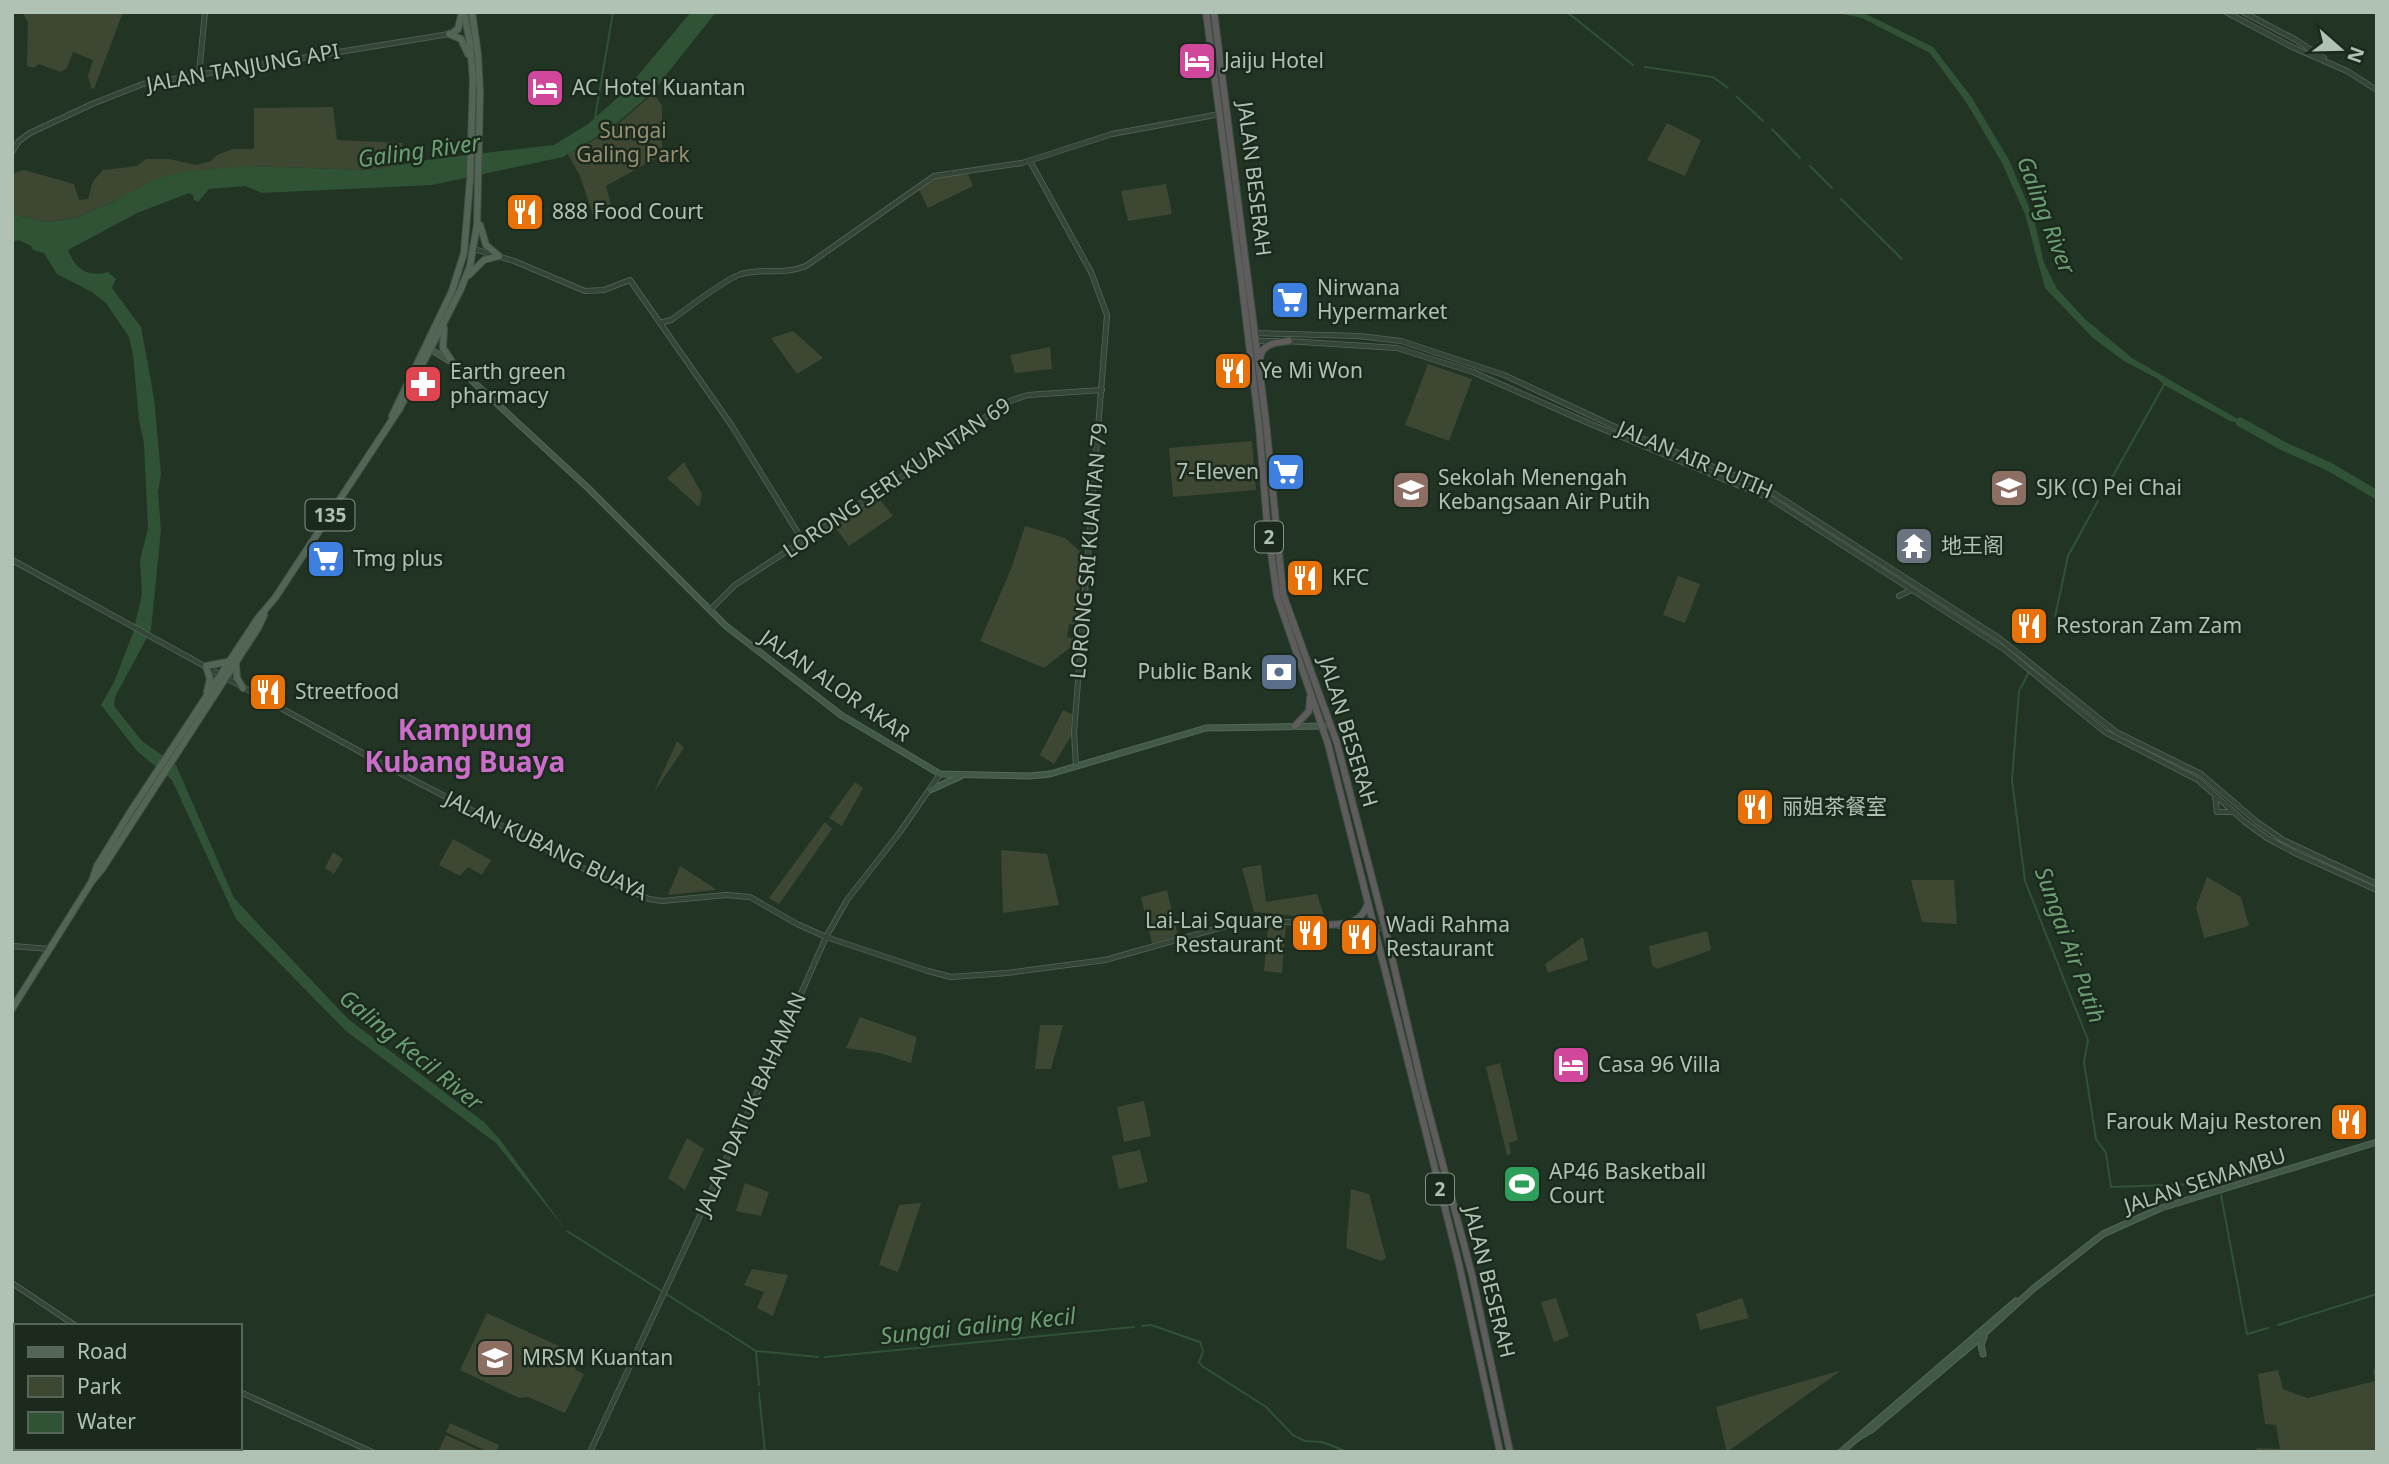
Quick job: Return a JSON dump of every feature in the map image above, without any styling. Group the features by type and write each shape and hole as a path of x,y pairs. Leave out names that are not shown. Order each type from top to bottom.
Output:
{"highway":[{"name":"JALAN BESERAH","path":"1206,12 1259,370 1283,594 1332,726 1472,1275 1510,1452"},
{"name":"JALAN BESERAH","path":"1214,12 1228,113 1252,337 1273,576 1279,605 1322,726 1375,928 1459,1264 1500,1452"},
{"path":"1259,370 1262,350 1274,343 1289,341"},
{"path":"1296,726 1309,711 1309,691"},
{"path":"1321,925 1354,922 1362,916 1368,902"}],"main road":[{"path":"449,34 458,29 463,12"},
{"name":"135","path":"463,12 472,63 475,143"},
{"name":"135","path":"428,348 456,282 464,253 474,180 478,55 472,12"},
{"path":"449,34 464,43 472,63"},
{"name":"135","path":"12,1009 92,881 106,851 262,621 390,421 464,281 474,249 477,209 474,180"},
{"path":"464,281 481,262 499,256 483,241 477,209"},
{"path":"468,220 469,243 474,249"},
{"path":"450,310 442,341 443,348 453,363"},
{"name":"JALAN ALOR AKAR","path":"428,348 453,363 587,487 709,610 747,644 841,715 940,774 1051,774 1206,728 1332,726"},
{"path":"205,697 210,679 206,666 233,662 243,688"},
{"name":"135","path":"169,758 205,697 223,676"},
{"path":"930,790 964,775"},
{"name":"JALAN SEMAMBU","path":"1841,1452 2081,1249 2103,1234 2161,1208 2377,1142"},
{"name":"JALAN SEMAMBU","path":"1859,1437 1871,1430 1958,1356 1975,1335 2022,1299"},
{"path":"1958,1356 1970,1351 1982,1354 1981,1342 1990,1328"}],"street":[{"path":"199,74 205,12"},
{"path":"2226,12 2292,47 2326,60"},
{"path":"2243,12 2296,40 2377,90"},
{"name":"JALAN TANJUNG API","path":"12,152 19,141 30,133 143,84 449,34"},
{"path":"660,323 671,320 737,276 761,272 788,272 806,266 934,176 1031,161 1112,134 1228,113"},
{"name":"LORONG SRI KUANTAN 79","path":"1031,161 1098,286 1107,316 1074,732 1076,765"},
{"path":"474,249 499,256 586,291 604,290 630,280 732,426 803,541"},
{"name":"JALAN AIR PUTIH","path":"1252,337 1359,336 1397,340 1479,365 1626,432 1764,487 1999,638 2116,732 2201,774 2257,822 2283,840 2377,884"},
{"name":"JALAN AIR PUTIH","path":"1252,337 1397,348 1499,382 1586,422 1771,499 2004,649 2105,732 2191,776 2274,841 2377,890"},
{"name":"LORONG SERI KUANTAN 69","path":"709,610 735,585 901,477 1007,402 1028,395 1102,390"},
{"name":"JALAN KUBANG BUAYA","path":"12,560 418,782 636,894 662,901 742,895 761,901 797,924 826,937 951,977 1007,973 1105,960 1244,921 1385,928"},
{"path":"1888,566 1889,574"},
{"path":"1899,596 1912,589"},
{"name":"JALAN DATUK BAHAMAN","path":"590,1452 826,937 847,900 940,774"},
{"path":"2215,795 2217,812 2234,812"},
{"path":"12,946 50,949"},
{"path":"12,1283 73,1324"},
{"path":"242,1393 372,1452"}],"green space":[{"path":"22,12 123,12 94,89 91,88 88,76 93,60 73,52 67,68 61,72 39,64 34,68 27,66 28,22"},
{"name":"Sungai Galing Park","path":"654,93 662,106 662,155 606,186 611,205 593,215 580,176 568,154 610,131"},
{"path":"333,107 337,140 403,143 399,165 371,170 247,166 115,201 75,218 46,222 12,214 12,174 24,170 74,184 79,200 88,199 93,181 103,170 137,166 146,159 169,159 196,165 211,161 217,155 233,149 254,149 254,108"},
{"path":"1667,123 1701,140 1685,176 1647,160"},
{"path":"968,174 973,186 928,208 919,190 937,177"},
{"path":"1166,184 1172,214 1128,221 1121,191"},
{"path":"793,331 823,358 797,374 771,338"},
{"path":"1050,347 1052,369 1015,373 1010,355"},
{"path":"1428,364 1472,379 1449,441 1405,425"},
{"path":"1252,441 1256,490 1173,497 1169,448"},
{"path":"684,462 702,494 699,507 667,478"},
{"path":"877,496 893,516 849,546 833,524"},
{"path":"1025,526 1065,538 1082,553 1077,625 1069,624 1067,637 1076,639 1076,643 1044,668 980,641 1011,569"},
{"path":"1678,576 1700,584 1685,623 1663,615"},
{"path":"1063,710 1072,714 1071,736 1054,764 1040,755"},
{"path":"677,741 684,748 654,792"},
{"path":"855,782 863,788 842,826 829,818"},
{"path":"825,822 832,829 779,904 769,898"},
{"path":"453,839 491,860 482,875 468,867 460,876 439,865"},
{"path":"1001,850 1047,854 1059,905 1003,913"},
{"path":"333,852 343,859 334,874 325,868"},
{"path":"1261,865 1266,902 1317,894 1325,919 1254,912 1242,868"},
{"path":"680,866 714,888 715,890 668,895"},
{"path":"2207,877 2241,897 2249,926 2204,938 2196,907"},
{"path":"1911,880 1954,880 1957,924 1922,922"},
{"path":"1167,890 1178,936 1152,943 1141,897"},
{"path":"1268,924 1286,926 1282,973 1264,971"},
{"path":"1707,931 1711,950 1657,969 1652,965 1649,946"},
{"path":"1583,937 1588,960 1548,973 1545,964"},
{"path":"860,1017 917,1037 911,1063 880,1053 846,1048"},
{"path":"1040,1025 1063,1025 1051,1069 1035,1069"},
{"path":"1500,1063 1518,1140 1509,1143 1511,1154 1507,1155 1486,1067"},
{"path":"1144,1101 1151,1136 1124,1142 1117,1107"},
{"path":"687,1138 704,1149 685,1190 668,1178"},
{"path":"1140,1150 1148,1182 1119,1189 1112,1156"},
{"name":"AP46 Basketball Court","path":"1525,1172 1531,1194 1520,1197 1514,1175"},
{"path":"745,1183 769,1192 761,1216 736,1211"},
{"path":"1351,1189 1369,1194 1386,1258 1381,1261 1346,1248"},
{"path":"921,1203 898,1272 879,1265 899,1205"},
{"path":"752,1269 788,1275 773,1316 757,1308 764,1292 744,1285"},
{"path":"1556,1298 1569,1336 1554,1342 1541,1302"},
{"path":"1742,1298 1749,1318 1700,1330 1696,1314"},
{"path":"487,1313 574,1353 580,1359 575,1370 584,1374 565,1413 528,1397 519,1398 460,1370"},
{"path":"2377,1368 2377,1452 2255,1452 2257,1448 2280,1449 2276,1425 2265,1424 2258,1374 2278,1370 2283,1389 2307,1398 2375,1381 2373,1369"},
{"path":"1839,1372 1727,1452 1716,1407"},
{"path":"450,1423 499,1445 496,1452 488,1452 446,1432"},
{"path":"446,1435 483,1452 438,1452"}],"water":[{"path":"691,12 716,12 651,94 610,129 563,157 432,185 262,193 245,186 209,189 198,202 189,193 137,213 68,250 78,267 94,274 108,272 116,279 112,288 141,327 154,398 161,474 158,492 161,530 151,630 115,697 114,706 142,741 176,765 234,898 348,1019 485,1123 566,1230 496,1143 346,1031 236,919 172,780 137,751 101,705 114,682 133,633 142,594 140,560 148,529 144,444 133,355 129,337 106,303 92,292 57,274 44,253 33,250 19,240 12,242 12,214 46,222 75,218 115,201 155,179 181,172 247,166 371,170 433,159 554,145 588,124 625,91"},
{"path":"1833,12 1864,13 1933,47 1972,98 2009,160 2034,219 2044,263 2057,289 2085,319 2132,358 2248,425 2230,421 2164,385 2093,338 2045,288 2025,214 2002,163 1966,102 1930,53 1862,18"}],"waterway":[{"path":"595,118 613,12"},
{"path":"1567,12 1633,65"},
{"path":"1645,67 1713,77 1728,88"},
{"path":"1737,97 1763,121"},
{"path":"1772,129 1800,158"},
{"path":"1810,166 1832,188"},
{"path":"1841,199 1902,259"},
{"name":"Sungai Air Putih","path":"2104,492 2165,383"},
{"name":"Galing River","path":"2240,422 2283,446 2328,466 2377,495"},
{"name":"Sungai Air Putih","path":"2055,617 2068,556 2098,501"},
{"name":"Sungai Air Putih","path":"2029,672 2019,691 2012,780 2025,881 2088,1040 2084,1062 2096,1139 2106,1153 2111,1187 2195,1184"},
{"name":"Sungai Air Putih","path":"2221,1195 2247,1334 2268,1328"},
{"name":"Galing Kecil River","path":"567,1231 756,1351 818,1357"},
{"name":"Sungai Air Putih","path":"2278,1325 2377,1294"},
{"name":"Galing Kecil River","path":"1142,1326 1151,1325 1200,1342 1203,1351 1199,1362 1202,1366 1266,1407 1293,1435 1305,1441 1322,1442 1348,1452"},
{"name":"Sungai Galing Kecil","path":"825,1357 1134,1327"},
{"path":"756,1352 759,1385"},
{"path":"759,1393 765,1452"}],"place":[{"name":"Jaiju Hotel","path":"1197,61"},
{"name":"AC Hotel Kuantan","path":"545,88"},
{"name":"888 Food Court","path":"525,212"},
{"name":"Nirwana Hypermarket","path":"1290,300"},
{"name":"Ye Mi Won","path":"1233,371"},
{"name":"Earth green pharmacy","path":"423,384"},
{"name":"7-Eleven","path":"1286,472"},
{"name":"SJK (C) Pei Chai","path":"2009,488"},
{"name":"Sekolah Menengah Kebangsaan Air Putih","path":"1411,490"},
{"name":"地王阁","path":"1914,546"},
{"name":"Tmg plus","path":"326,559"},
{"name":"KFC","path":"1305,578"},
{"name":"Restoran Zam Zam","path":"2029,626"},
{"name":"Public Bank","path":"1279,672"},
{"name":"Streetfood","path":"268,692"},
{"name":"丽姐茶餐室","path":"1755,807"},
{"name":"Lai-Lai Square Restaurant","path":"1310,933"},
{"name":"Wadi Rahma Restaurant","path":"1359,937"},
{"name":"Casa 96 Villa","path":"1571,1065"},
{"name":"Farouk Maju Restoren","path":"2349,1122"},
{"name":"AP46 Basketball Court","path":"1522,1184"},
{"name":"MRSM Kuantan","path":"495,1358"}],"district":[{"name":"Kampung Kubang Buaya","path":"465,746"}]}
